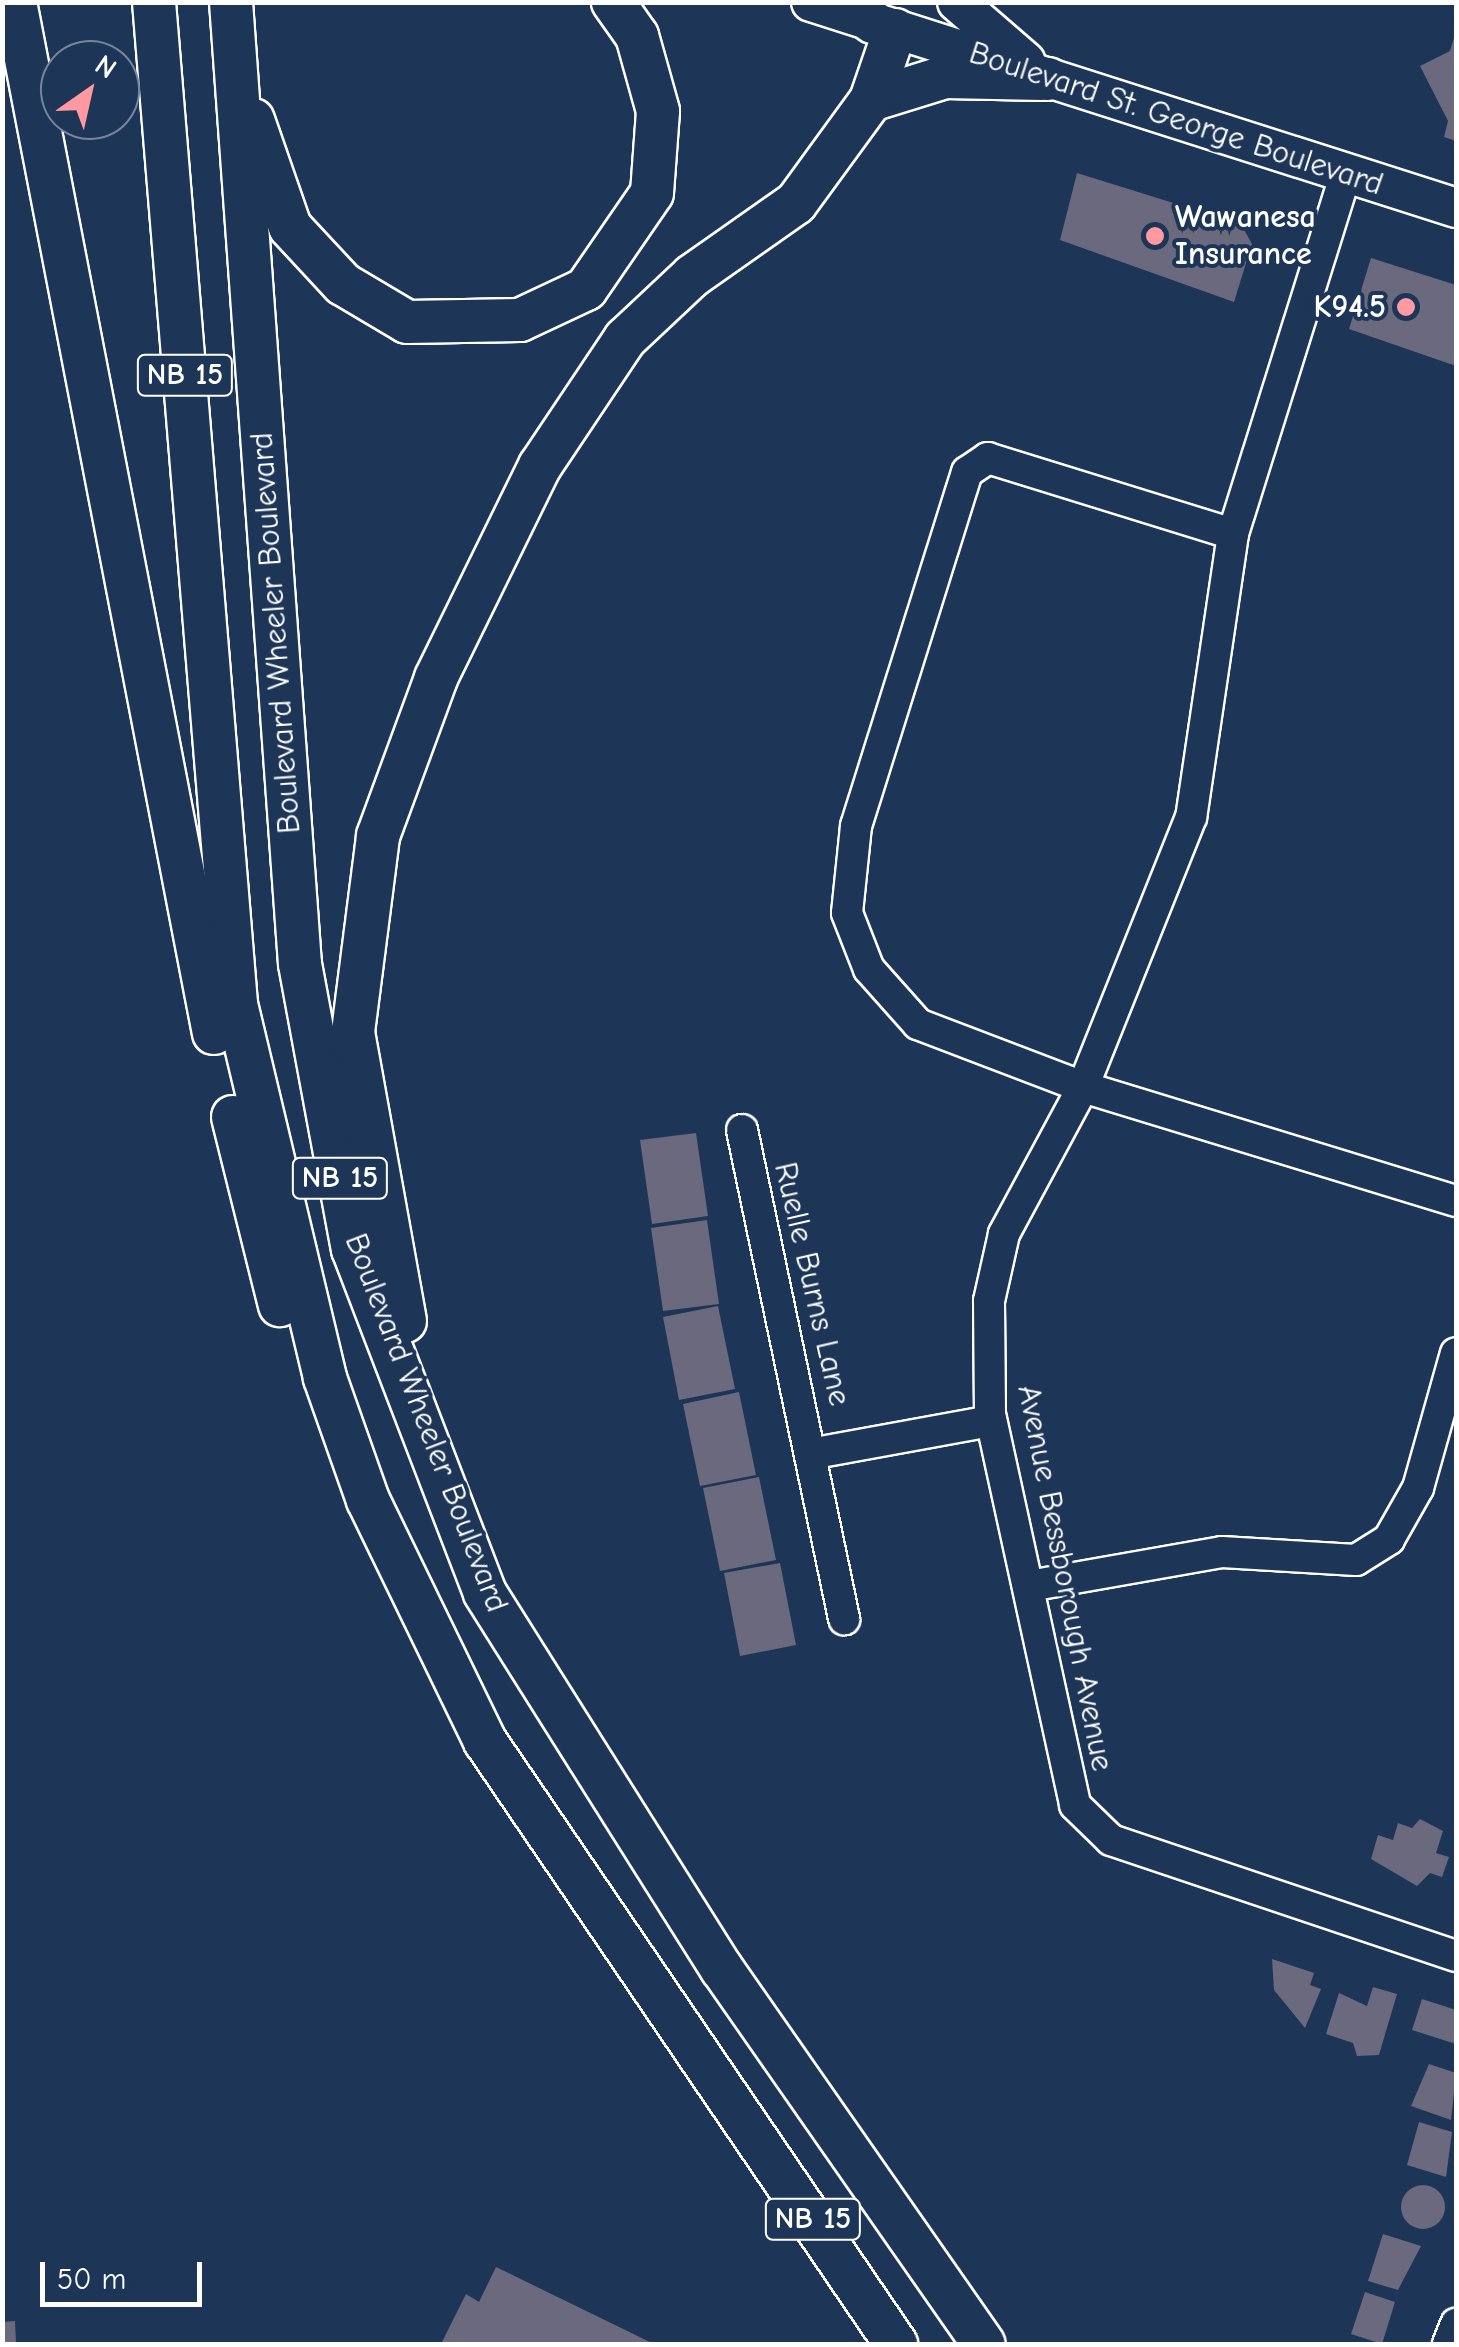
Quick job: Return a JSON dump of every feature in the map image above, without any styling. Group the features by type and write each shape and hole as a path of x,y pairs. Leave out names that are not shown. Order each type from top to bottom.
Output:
{"highway":[{"path":"16,2 260,1238 340,1485 424,1646 485,1741"},
{"name":"Boulevard Wheeler Boulevard","path":"154,2 208,748 236,1004 325,1378 368,1500 485,1741 896,2344"},
{"name":"Boulevard Wheeler Boulevard","path":"231,2 300,964 353,1249 484,1592 722,1969 984,2344"},
{"path":"233,63 290,227 342,284 407,322 520,320 586,289 652,192 658,111 637,36 613,2"},
{"path":"532,1669 472,1526 394,1287 353,1032 378,836 467,606 580,404 658,304 796,203 871,100 872,18"},
{"path":"871,100 945,77 1048,79"}],"main road":[{"name":"Boulevard St. George Boulevard","path":"811,2 872,18 1048,79 1456,208"},
{"path":"957,2 1048,79"}],"street":[{"name":"Avenue Bessborough Avenue","path":"1346,173 1233,534 1191,816 1083,1088 1004,1234 988,1301 991,1421 1075,1805 1110,1840 1456,1956"},
{"path":"1233,534 988,458 968,472 856,826 847,913 869,969 918,1024 1083,1088 1456,1201"},
{"name":"Ruelle Burns Lane","path":"742,1130 815,1454 844,1619"},
{"path":"1030,1586 1222,1552 1356,1560 1388,1539 1418,1488 1456,1353"},
{"name":"Ruelle Burns Lane","path":"815,1454 991,1421"},
{"path":"1448,2344 1456,2324"}],"building":[{"path":"1456,31 1456,141 1444,137 1448,121 1420,66 1450,51"},
{"name":"Wawanesa Insurance","path":"1077,173 1241,224 1252,244 1234,302 1060,240"},
{"name":"K94.5","path":"1371,258 1456,285 1456,366 1349,329"},
{"path":"696,1133 708,1216 652,1224 640,1140"},
{"path":"707,1220 719,1304 663,1311 651,1228"},
{"path":"718,1306 735,1389 679,1400 663,1317"},
{"path":"739,1392 756,1475 700,1486 683,1404"},
{"path":"759,1477 776,1560 720,1571 703,1488"},
{"path":"780,1563 796,1645 740,1656 724,1573"},
{"path":"1420,1819 1443,1831 1436,1853 1449,1857 1442,1877 1430,1873 1417,1886 1371,1859 1378,1835 1393,1840 1398,1823 1412,1828"},
{"path":"1272,1959 1314,1973 1310,1985 1321,1989 1305,2028 1274,1990"},
{"path":"1373,1987 1397,1994 1379,2055 1357,2056 1353,2043 1326,2034 1339,1993 1367,2006"},
{"path":"1422,1999 1456,2010 1456,2044 1412,2030"},
{"path":"1429,2064 1456,2073 1451,2120 1411,2106"},
{"path":"1419,2122 1452,2132 1446,2177 1407,2165"},
{"path":"1423,2185 1438,2192 1445,2207 1438,2222 1423,2229 1408,2222 1401,2207 1408,2192"},
{"path":"1383,2234 1421,2246 1398,2290 1368,2281"},
{"path":"496,2267 654,2344 441,2344 466,2294 479,2302"},
{"path":"1365,2292 1395,2302 1382,2344 1351,2334"},
{"path":"15,2321 16,2344 2,2344 2,2322"}],"place":[{"name":"Wawanesa Insurance","path":"1155,236"},
{"name":"K94.5","path":"1406,307"}]}
